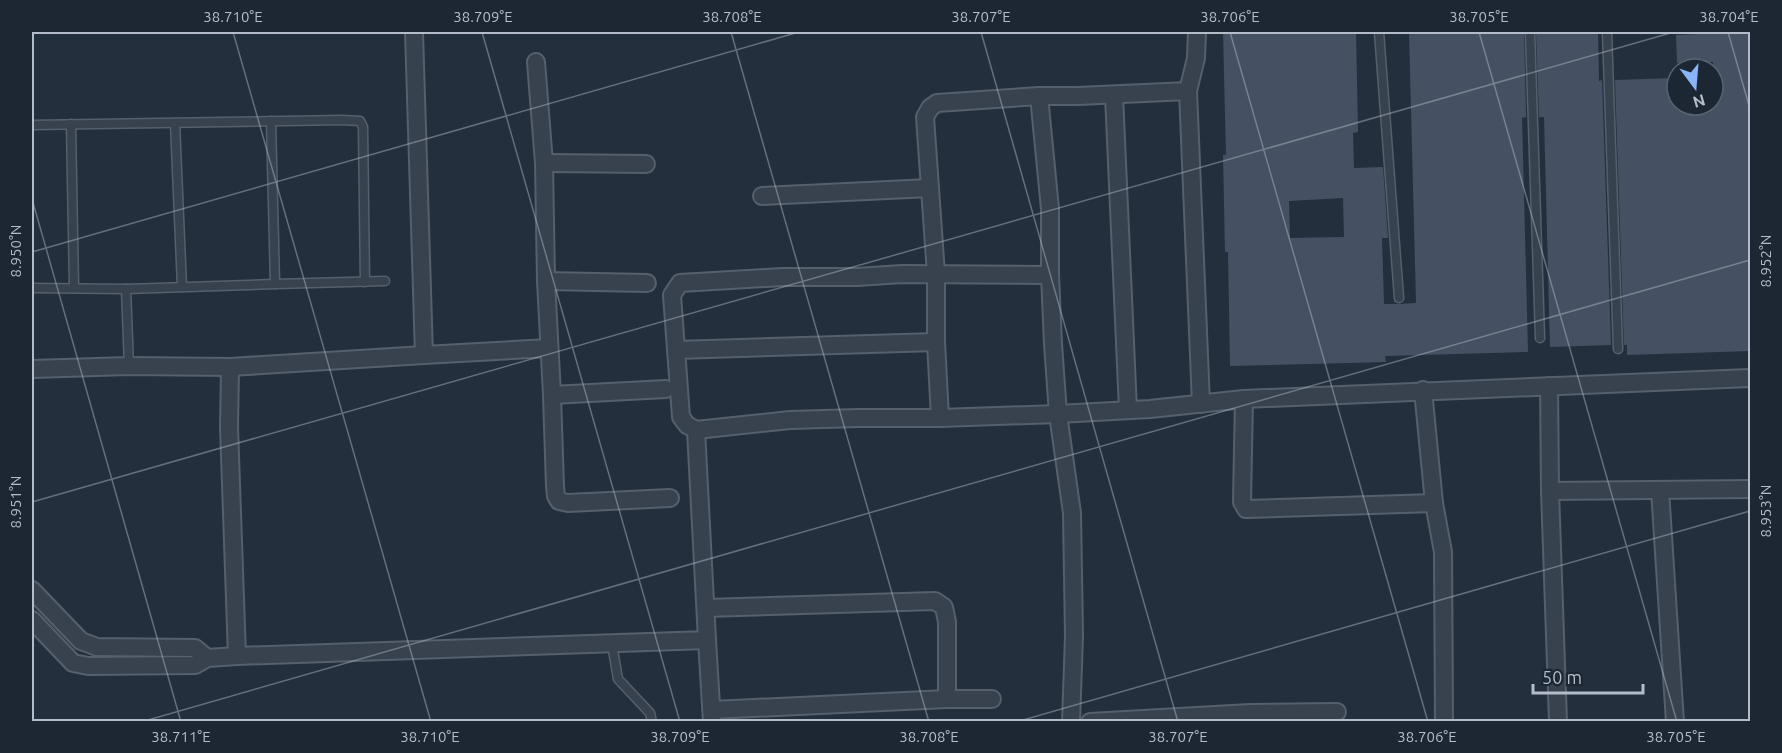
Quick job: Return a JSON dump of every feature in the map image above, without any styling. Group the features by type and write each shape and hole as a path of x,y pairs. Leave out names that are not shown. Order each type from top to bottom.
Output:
{"street":[{"path":"414,32 423,355"},
{"path":"1197,32 1196,58 1188,91 1201,404"},
{"path":"536,62 544,164 546,281 555,486 559,501 568,503 670,498"},
{"path":"940,418 936,342 936,274 925,117 930,108 937,103 1040,96 1188,91"},
{"path":"1114,95 1128,410"},
{"path":"1040,96 1050,209 1050,274 1058,414 1072,513 1074,636 1071,722"},
{"path":"544,164 646,164"},
{"path":"762,196 930,188"},
{"path":"1050,274 902,274 857,277 782,277 680,283 672,294 681,417 687,425 696,430 790,420 1058,414 1244,399 1750,378"},
{"path":"546,281 647,283"},
{"path":"676,350 936,342"},
{"path":"32,369 129,366 230,367 549,348"},
{"path":"230,367 229,427 237,656"},
{"path":"1549,386 1550,491 1558,722"},
{"path":"552,395 666,389"},
{"path":"1423,390 1434,503 1443,552 1444,722"},
{"path":"1244,399 1242,502 1246,509 1434,503"},
{"path":"696,430 712,716 947,699 992,699"},
{"path":"1550,491 1750,489"},
{"path":"1660,490 1675,722"},
{"path":"32,590 81,641 97,647 195,648 207,658"},
{"path":"706,608 935,601 944,607 947,622 947,699"},
{"path":"32,620 73,663 88,666 195,665 207,658 237,656 707,640"},
{"path":"1090,722 1250,713 1337,712"}],"lane":[{"path":"1379,32 1399,298"},
{"path":"1530,32 1540,338"},
{"path":"1607,32 1618,349"},
{"path":"32,125 357,120 363,127 365,282"},
{"path":"271,121 275,284"},
{"path":"176,123 182,287"},
{"path":"71,124 74,287"},
{"path":"32,288 126,289 385,281"},
{"path":"126,289 129,366"},
{"path":"612,644 618,679 650,713 652,722"}],"building":[{"path":"1223,32 1356,32 1358,132 1353,133 1354,168 1383,167 1388,238 1382,238 1384,304 1416,303 1409,32 1524,32 1526,117 1522,118 1528,352 1385,356 1386,362 1230,366 1223,155 1226,155","holes":["1343,198 1344,237 1290,238 1289,201"]},
{"path":"1536,32 1598,32 1599,81 1602,80 1611,345 1550,347 1544,117 1539,117"},
{"path":"1750,32 1750,351 1627,355 1627,345 1624,345 1615,80 1665,78 1665,117 1725,117 1725,57 1677,57 1676,35"}]}
